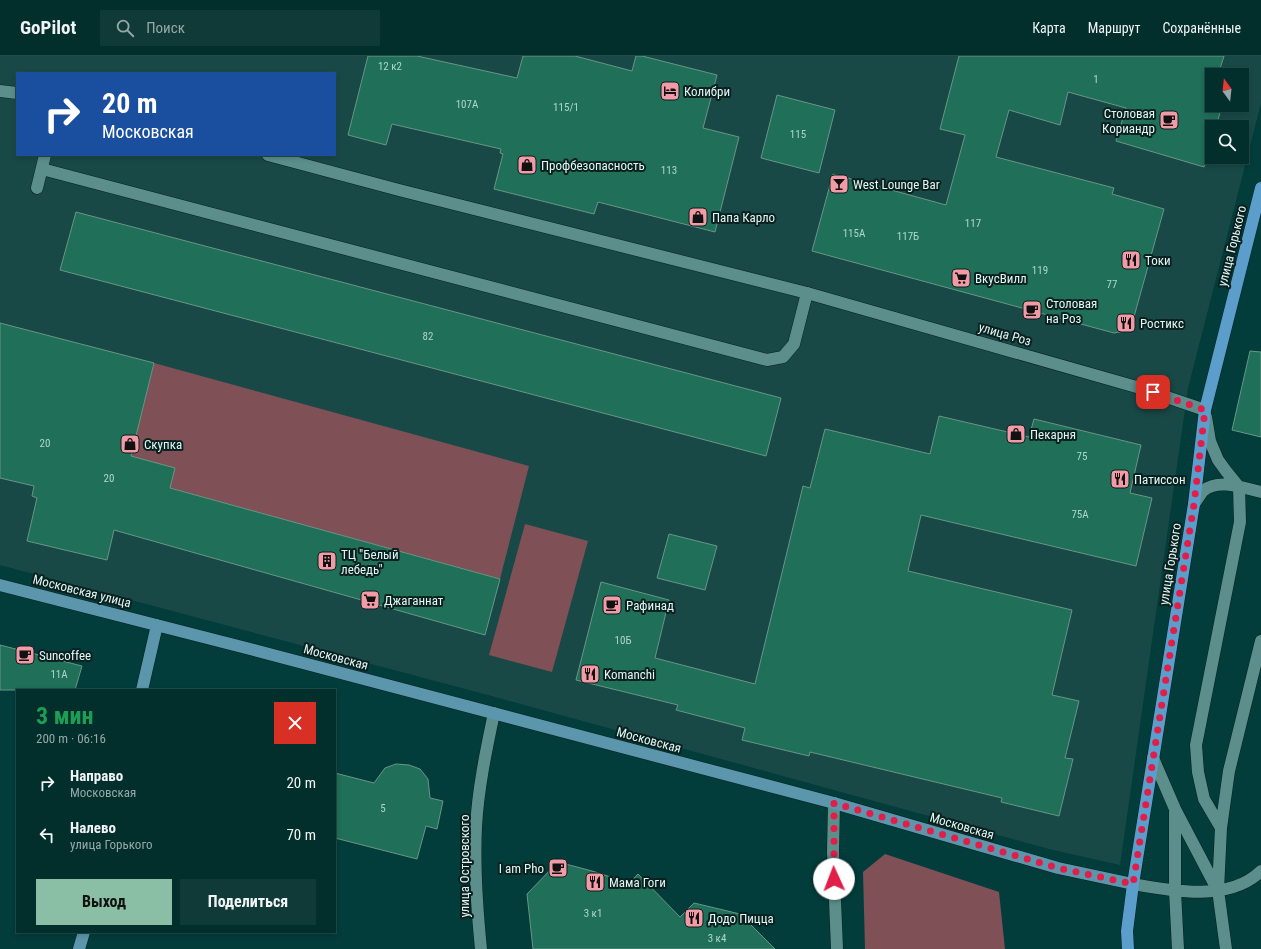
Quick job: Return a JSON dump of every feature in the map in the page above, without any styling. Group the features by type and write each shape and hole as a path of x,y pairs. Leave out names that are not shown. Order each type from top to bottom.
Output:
{"main road":[{"name":"улица Горького","path":"1128,949 1127,931 1133,884 1194,504 1205,410 1261,188"},
{"name":"Московская улица","path":"0,585 157,624"},
{"path":"142,689 157,624"},
{"name":"Московская","path":"157,624 834,803 1058,868 1133,884"},
{"path":"79,949 84,933"}],"street":[{"path":"0,91 16,93"},
{"path":"37,188 45,156"},
{"name":"улица Роз","path":"272,156 407,192 802,292 1140,388 1205,410"},
{"path":"42,169 767,360 783,357 794,344 802,292"},
{"path":"1205,410 1210,441 1218,460 1239,487 1240,522 1196,745 1198,772 1204,799 1221,828"},
{"path":"1194,504 1204,491 1220,484 1261,492"},
{"path":"1226,949 1218,890 1221,828 1229,771 1261,641"},
{"name":"улица Островского","path":"481,949 477,906 476,827 484,758 494,713"},
{"path":"1153,758 1175,809 1218,890"},
{"path":"834,803 833,852 837,949"},
{"path":"1175,809 1175,891 1178,949"},
{"path":"1133,884 1175,891 1218,890 1235,887 1256,876 1261,871"}],"shaded area":[{"path":"0,56 1261,56 1261,103 1249,150 1249,120 1205,120 1205,164 1245,164 1188,388 1120,865 1049,849 488,695 0,565"},
{"path":"154,363 529,466 500,579 170,488 131,456"},
{"path":"525,524 588,541 552,672 489,655"},
{"path":"885,854 999,892 1005,949 865,949 863,872"}],"building":[{"path":"368,56 417,56 517,78 523,56 575,56 632,71 636,56 642,56 717,75 703,128 739,137 715,232 598,202 594,214 494,189 503,154 500,153 501,149 392,124 386,145 348,135"},
{"path":"959,56 1224,56 1220,68 1205,68 1205,112 1220,112 1218,120 1205,120 1204,167 1116,141 1126,108 1068,92 1060,125 1009,110 996,157 1114,188 1112,194 1164,209 1132,324 1124,331 1114,333 812,251 833,174 946,205 965,135 940,129"},
{"path":"777,95 835,110 819,173 761,158"},
{"path":"76,212 781,398 766,456 60,270"},
{"path":"0,323 154,363 131,456 175,468 170,488 500,579 485,635 114,530 107,560 27,541 37,498 32,496 34,486 0,478"},
{"path":"1250,351 1261,352 1261,437 1232,430"},
{"path":"939,416 1029,437 1034,419 1141,445 1130,493 1152,498 1136,566 921,515 908,571 1072,610 1052,695 1079,701 1065,758 1073,759 1059,816 1001,802 1002,798 810,752 809,756 742,740 745,728 676,710 678,705 576,680 601,582 669,600 655,658 755,684 803,486 810,488 825,429 930,454"},
{"path":"669,534 717,546 705,590 657,578"},
{"path":"0,645 82,666 75,689 0,690"},
{"path":"396,764 409,765 420,769 428,779 430,798 443,801 437,829 426,826 417,859 336,838 336,773 374,783 385,768"},
{"path":"558,862 629,883 638,874 680,917 694,903 740,914 775,949 533,949 527,894"}],"place":[{"name":"Колибри","path":"670,91"},
{"name":"Столовая Кориандр","path":"1169,120"},
{"name":"Профбезопасность","path":"527,165"},
{"name":"West Lounge Bar","path":"839,184"},
{"name":"Папа Карло","path":"698,217"},
{"name":"Токи","path":"1131,260"},
{"name":"ВкусВилл","path":"961,278"},
{"name":"Столовая на Роз","path":"1032,310"},
{"name":"Ростикс","path":"1126,323"},
{"name":"Пекарня","path":"1016,434"},
{"name":"Скупка","path":"130,444"},
{"name":"Патиссон","path":"1120,479"},
{"name":"ТЦ \"Белый лебедь\"","path":"327,561"},
{"name":"Джаганнат","path":"370,600"},
{"name":"Рафинад","path":"612,605"},
{"name":"Suncoffee","path":"25,655"},
{"name":"Komanchi","path":"590,674"},
{"name":"I am Pho","path":"558,868"},
{"name":"Мама Гоги","path":"595,882"},
{"name":"Додо Пицца","path":"694,918"}],"route":[{"path":"834,879 834,803 1058,868 1133,884 1194,504 1205,410 1153,392"}]}
